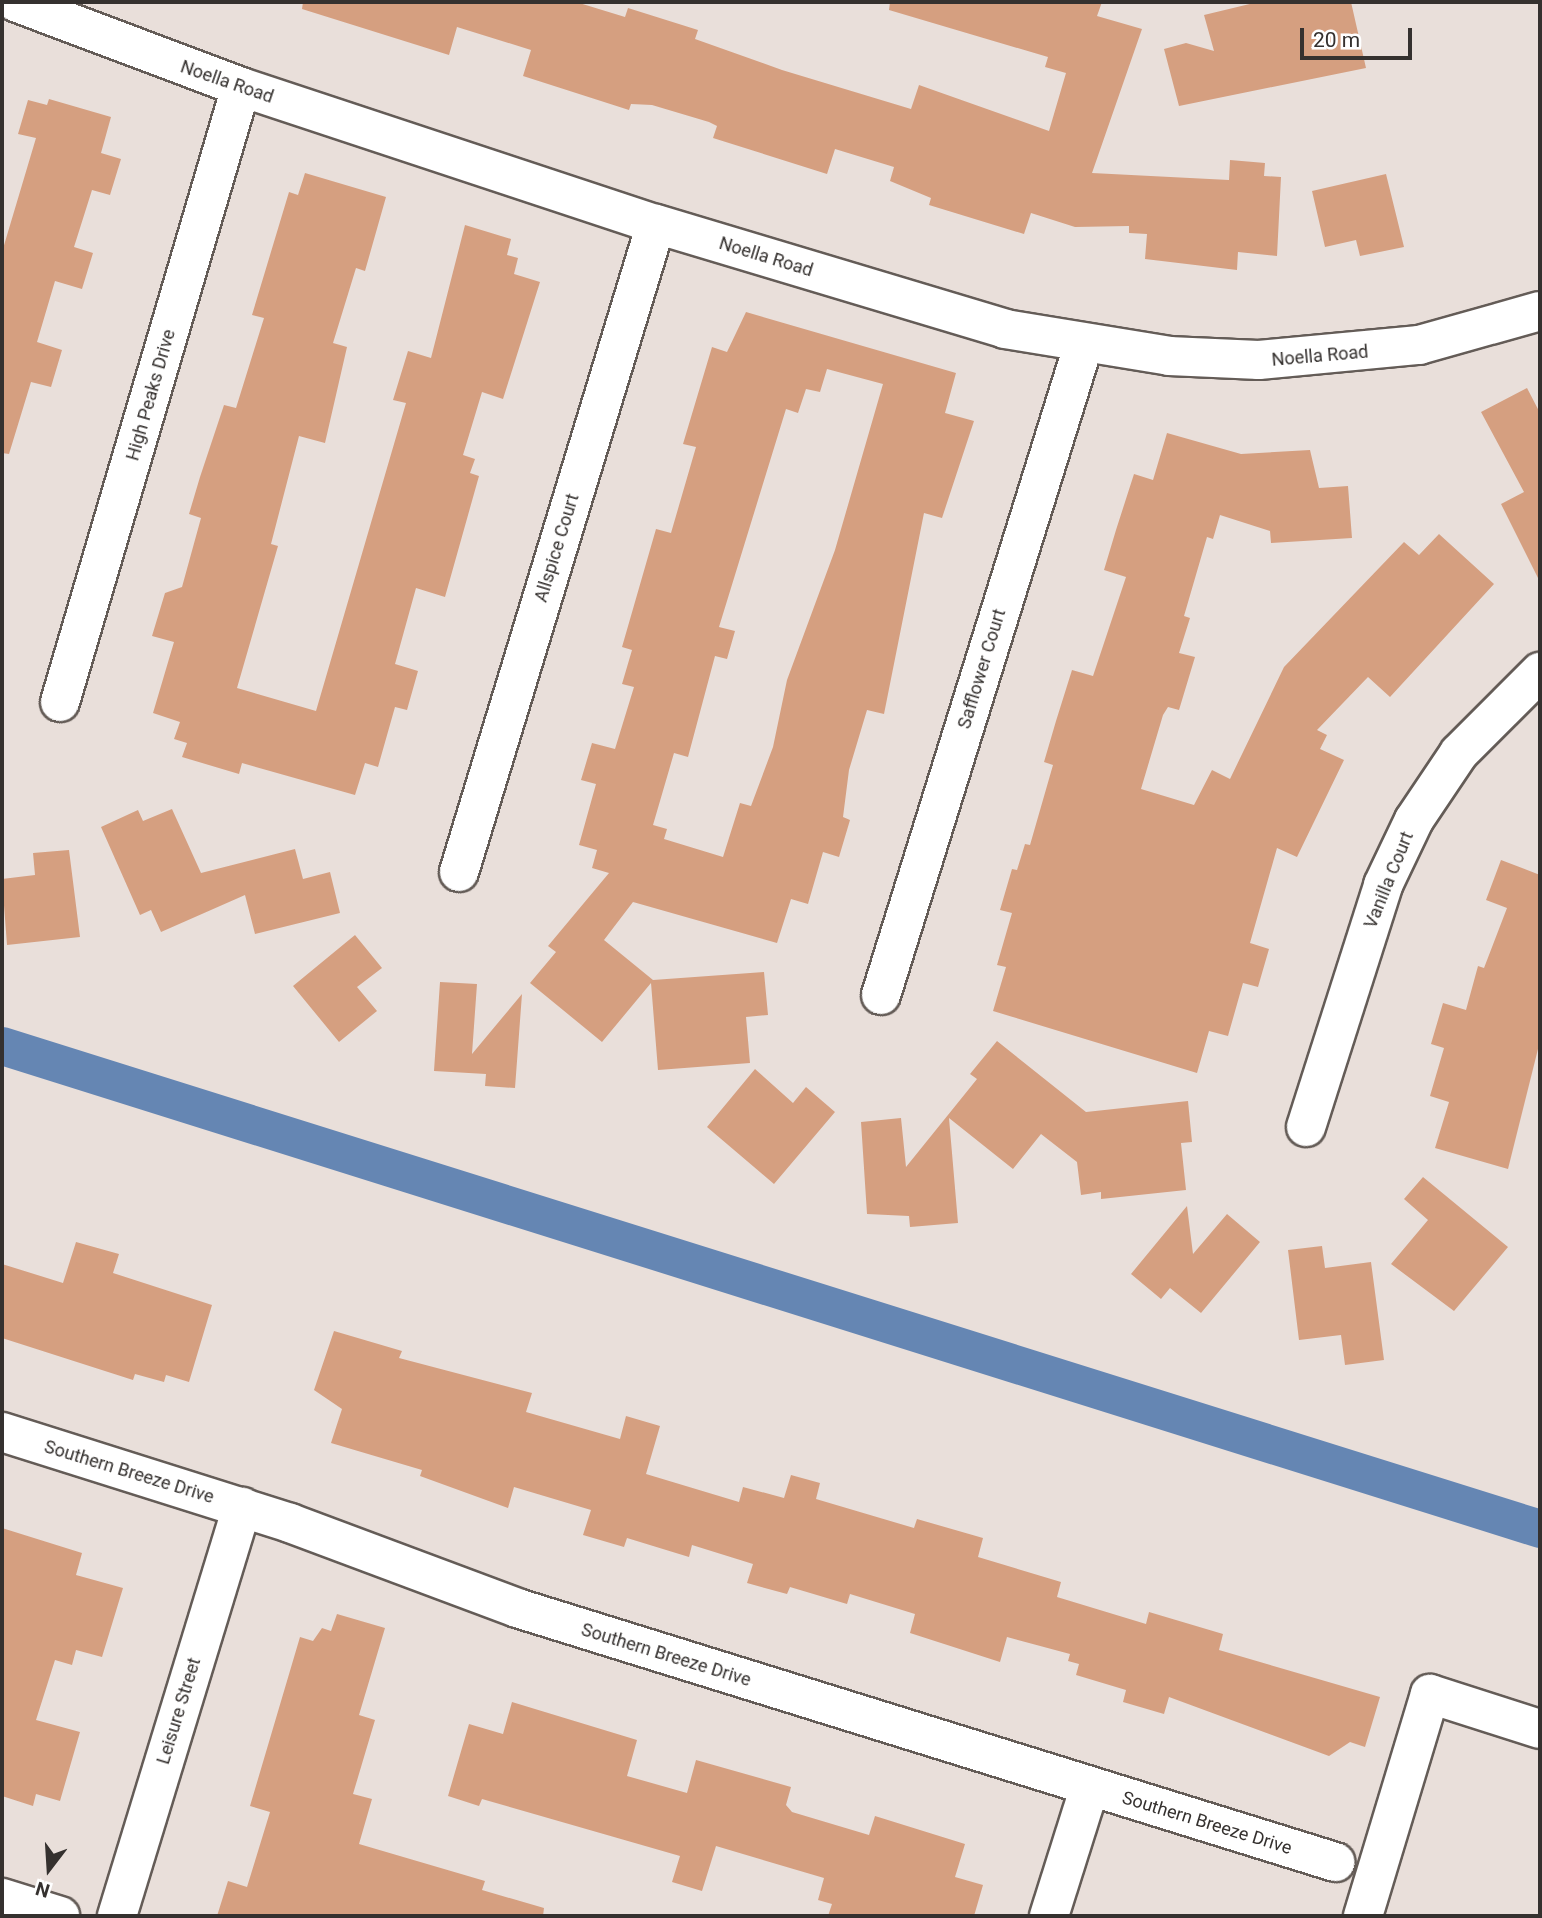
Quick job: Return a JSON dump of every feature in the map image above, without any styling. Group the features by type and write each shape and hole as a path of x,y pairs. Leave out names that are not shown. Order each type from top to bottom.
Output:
{"street":[{"name":"Noella Road","path":"15,2 242,87 656,224 1005,329 1170,356 1334,357 1419,345 1540,311"},
{"name":"High Peaks Drive","path":"60,702 242,87"},
{"name":"Allspice Court","path":"458,872 656,224"},
{"name":"Safflower Court","path":"881,995 1084,343"},
{"name":"Vanilla Court","path":"1306,1127 1383,885 1414,820 1459,753 1540,672"},
{"name":"Southern Breeze Drive","path":"2,1432 242,1507 517,1608 1335,1862"},
{"name":"Leisure Street","path":"117,1916 242,1507"},
{"path":"1363,1916 1430,1694 1540,1729"},
{"path":"1049,1916 1090,1786"},
{"path":"2,1898 60,1916"}],"building":[{"path":"303,2 576,2 625,17 628,8 698,30 695,39 782,70 911,109 919,85 1049,131 1066,73 1045,67 1048,57 889,10 890,2 1102,2 1097,16 1142,29 1092,173 1229,180 1230,160 1265,163 1264,176 1281,177 1277,256 1238,252 1237,270 1145,259 1147,234 1129,233 1129,226 1075,227 1031,213 1024,234 929,205 931,198 890,181 894,167 835,149 827,174 713,138 717,126 709,122 652,105 631,104 629,110 523,76 531,50 457,27 449,55 302,9"},
{"path":"1258,2 1351,2 1366,68 1179,106 1164,49 1186,43 1214,51 1204,15"},
{"path":"49,99 111,117 101,153 121,159 110,195 92,190 74,247 93,253 82,289 55,281 37,342 62,350 51,387 31,382 9,454 2,453 2,252 36,138 18,134 28,100 47,105"},
{"path":"305,173 386,197 365,271 356,268 333,343 347,347 325,443 299,436 271,544 278,546 237,688 316,711 406,403 393,400 408,351 431,358 465,225 511,239 507,255 518,258 514,274 540,282 503,399 482,392 463,455 475,459 470,473 479,476 445,597 416,588 395,664 418,671 407,710 395,707 378,767 365,763 355,795 242,763 239,774 182,757 187,743 174,739 180,722 153,713 174,642 152,636 165,593 182,587 201,518 189,514 224,405 236,408 264,318 252,315 289,192 298,195"},
{"path":"1386,174 1404,247 1360,256 1356,240 1325,247 1312,191"},
{"path":"746,312 956,373 945,413 974,421 942,518 924,513 884,714 867,710 849,770 843,817 850,820 839,857 823,852 808,904 791,899 777,943 633,902 604,940 653,980 764,972 768,1015 746,1017 750,1063 658,1070 651,983 602,1042 530,983 556,952 548,946 609,873 592,868 597,850 579,845 596,784 581,780 592,743 615,749 634,687 622,684 632,650 622,647 656,529 671,533 696,447 683,444 712,347 727,352","holes":["827,369 883,384 835,550 787,680 773,747 751,806 740,803 723,857 664,839 667,829 653,825 674,753 688,757 715,656 727,659 735,631 719,627 786,409 798,413 806,389 820,392"]},
{"path":"1527,388 1540,413 1540,582 1501,504 1524,492 1481,412"},
{"path":"1167,433 1241,454 1310,450 1319,488 1348,486 1352,538 1271,543 1270,531 1220,515 1213,539 1207,537 1184,616 1190,618 1179,653 1195,657 1179,710 1168,707 1163,715 1141,789 1194,805 1212,770 1230,779 1284,667 1404,542 1419,555 1439,534 1494,584 1390,697 1368,677 1317,730 1327,735 1320,749 1344,760 1297,857 1277,848 1250,943 1269,949 1258,987 1243,983 1228,1036 1209,1031 1197,1073 993,1011 1006,967 997,965 1012,913 1000,910 1012,869 1017,870 1025,844 1030,845 1053,765 1044,762 1056,721 1072,670 1093,676 1126,577 1104,570 1116,530 1134,474 1153,480"},
{"path":"172,809 201,873 295,849 303,879 330,872 340,913 255,934 245,895 161,932 151,910 140,915 101,827 138,810 143,821"},
{"path":"69,850 80,937 7,945 2,879 35,875 33,853"},
{"path":"1501,860 1540,875 1540,1041 1508,1169 1435,1148 1449,1102 1430,1096 1444,1048 1431,1044 1443,1003 1466,1010 1478,966 1484,968 1507,908 1486,900"},
{"path":"355,935 382,968 357,987 377,1011 339,1042 293,986"},
{"path":"440,982 477,984 472,1054 522,994 515,1088 485,1086 486,1074 434,1071"},
{"path":"997,1041 1086,1112 1188,1101 1192,1142 1181,1143 1186,1190 1101,1199 1101,1192 1081,1195 1077,1162 1041,1134 1013,1169 949,1118 958,1223 910,1227 909,1216 867,1214 861,1122 901,1118 906,1167 977,1079 970,1074"},
{"path":"755,1069 793,1103 806,1087 835,1112 774,1184 707,1127"},
{"path":"1423,1177 1508,1247 1454,1311 1391,1264 1428,1220 1404,1199"},
{"path":"1187,1206 1193,1254 1227,1214 1260,1242 1201,1313 1170,1288 1161,1299 1131,1274"},
{"path":"76,1242 119,1254 113,1273 212,1305 189,1382 166,1375 164,1382 135,1374 133,1380 2,1338 2,1264 63,1283"},
{"path":"1322,1246 1325,1268 1371,1262 1384,1360 1345,1365 1341,1335 1299,1340 1288,1250"},
{"path":"334,1331 402,1351 399,1358 532,1393 526,1412 620,1439 626,1416 660,1426 646,1474 739,1502 743,1487 784,1498 791,1475 820,1483 816,1499 914,1528 917,1519 983,1538 978,1557 1061,1582 1057,1597 1146,1624 1149,1612 1223,1634 1219,1650 1380,1697 1365,1747 1350,1742 1329,1756 1169,1697 1164,1714 1123,1702 1126,1690 1076,1675 1079,1664 1068,1661 1070,1654 1007,1637 1000,1662 910,1633 915,1614 850,1594 847,1604 790,1587 787,1594 747,1583 753,1564 692,1545 689,1557 627,1538 624,1547 583,1535 591,1510 514,1487 508,1508 420,1476 422,1470 331,1443 342,1409 314,1390"},
{"path":"2,1528 82,1553 76,1575 123,1588 102,1657 76,1650 72,1665 55,1660 36,1720 80,1732 60,1801 36,1794 33,1806 2,1796"},
{"path":"337,1614 385,1628 359,1715 375,1720 353,1794 372,1799 359,1844 485,1881 482,1890 544,1908 543,1916 217,1916 228,1881 247,1887 270,1812 250,1806 300,1637 313,1641 322,1628 331,1631"},
{"path":"512,1702 637,1740 627,1776 687,1793 696,1760 791,1787 786,1805 792,1812 869,1835 875,1816 965,1844 955,1877 983,1885 974,1916 828,1916 832,1904 818,1900 824,1878 716,1846 702,1891 672,1882 680,1856 482,1799 479,1806 448,1796 469,1724 503,1734"}],"waterway":[{"path":"2,1046 1540,1529"}]}
